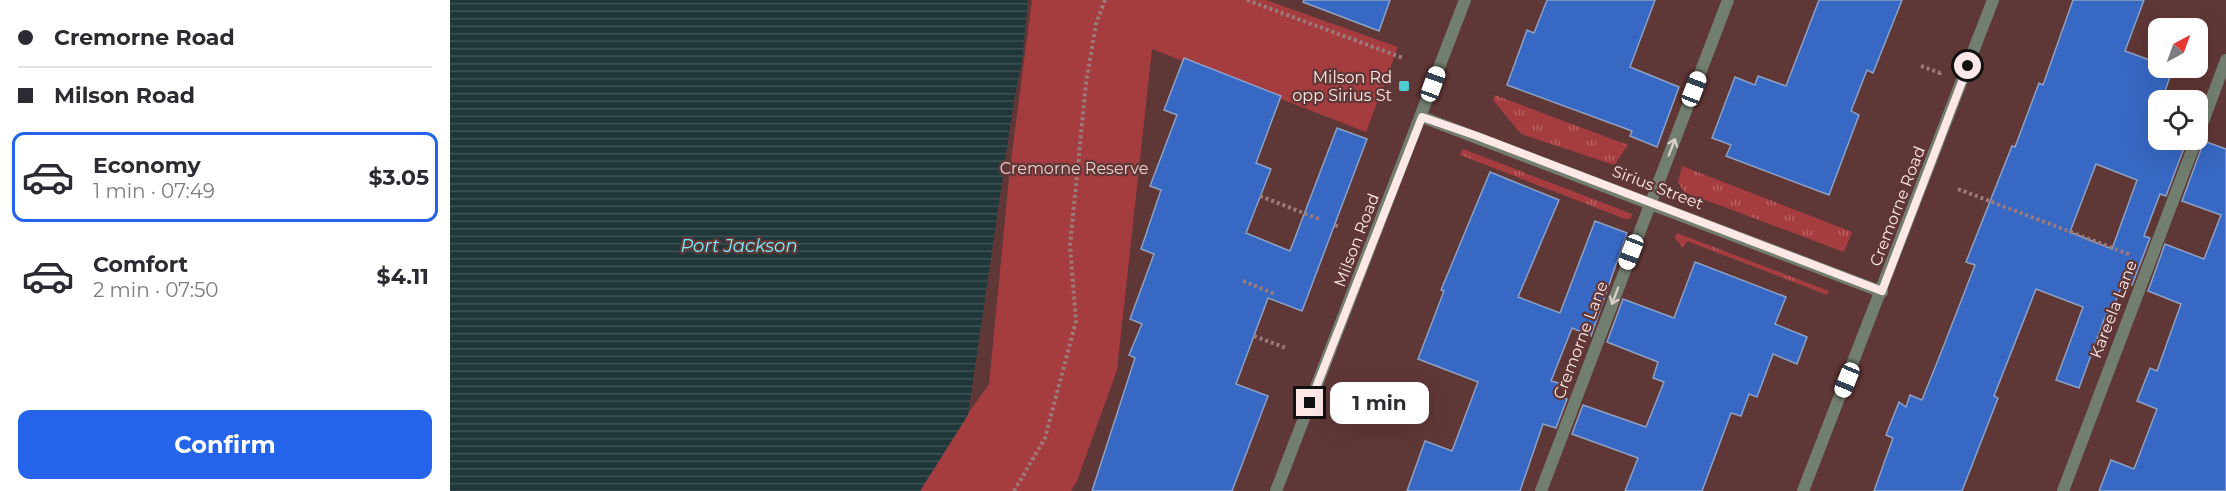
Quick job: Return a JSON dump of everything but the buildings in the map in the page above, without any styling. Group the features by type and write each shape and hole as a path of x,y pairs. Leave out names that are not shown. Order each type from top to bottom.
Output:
{"street":[{"name":"Milson Road","path":"1276,491 1422,117 1465,0"},
{"name":"Cremorne Lane","path":"1541,491 1728,0"},
{"name":"Cremorne Road","path":"1803,491 1993,0"},
{"path":"2208,108 2226,60"},
{"name":"Sirius Street","path":"1422,117 1882,291"},
{"name":"Kareela Lane","path":"2062,491 2192,150"}],"path":[{"path":"1014,491 1045,438 1076,321 1070,246 1086,83 1096,24 1105,0"},
{"path":"1247,0 1403,58"},
{"path":"1921,66 1940,73 1944,62"},
{"path":"1958,189 2149,262"},
{"path":"1260,196 1319,219"},
{"path":"1244,280 1275,294"},
{"path":"1254,336 1286,348"}],"green space":[{"name":"Cremorne Reserve","path":"1032,0 1266,0 1398,47 1366,132 1152,49 1117,370 1077,481 1071,491 913,491 989,384 1010,168"},
{"path":"1495,95 1628,145 1615,164 1611,164 1521,134 1493,100"},
{"path":"1463,149 1632,214 1631,218 1625,219 1460,155"},
{"path":"1682,166 1852,232 1844,252 1684,192 1678,182"},
{"path":"1677,233 1829,291 1827,295 1687,241 1683,248 1675,238"}],"water":[{"name":"Port Jackson","path":"450,0 1028,0 1022,61 1014,100 968,415 920,491 450,491"}],"place":[{"name":"Milson Rd opp Sirius St","path":"1404,86"}],"route":[{"path":"1310,403 1422,117 1882,291 1968,66"}]}
